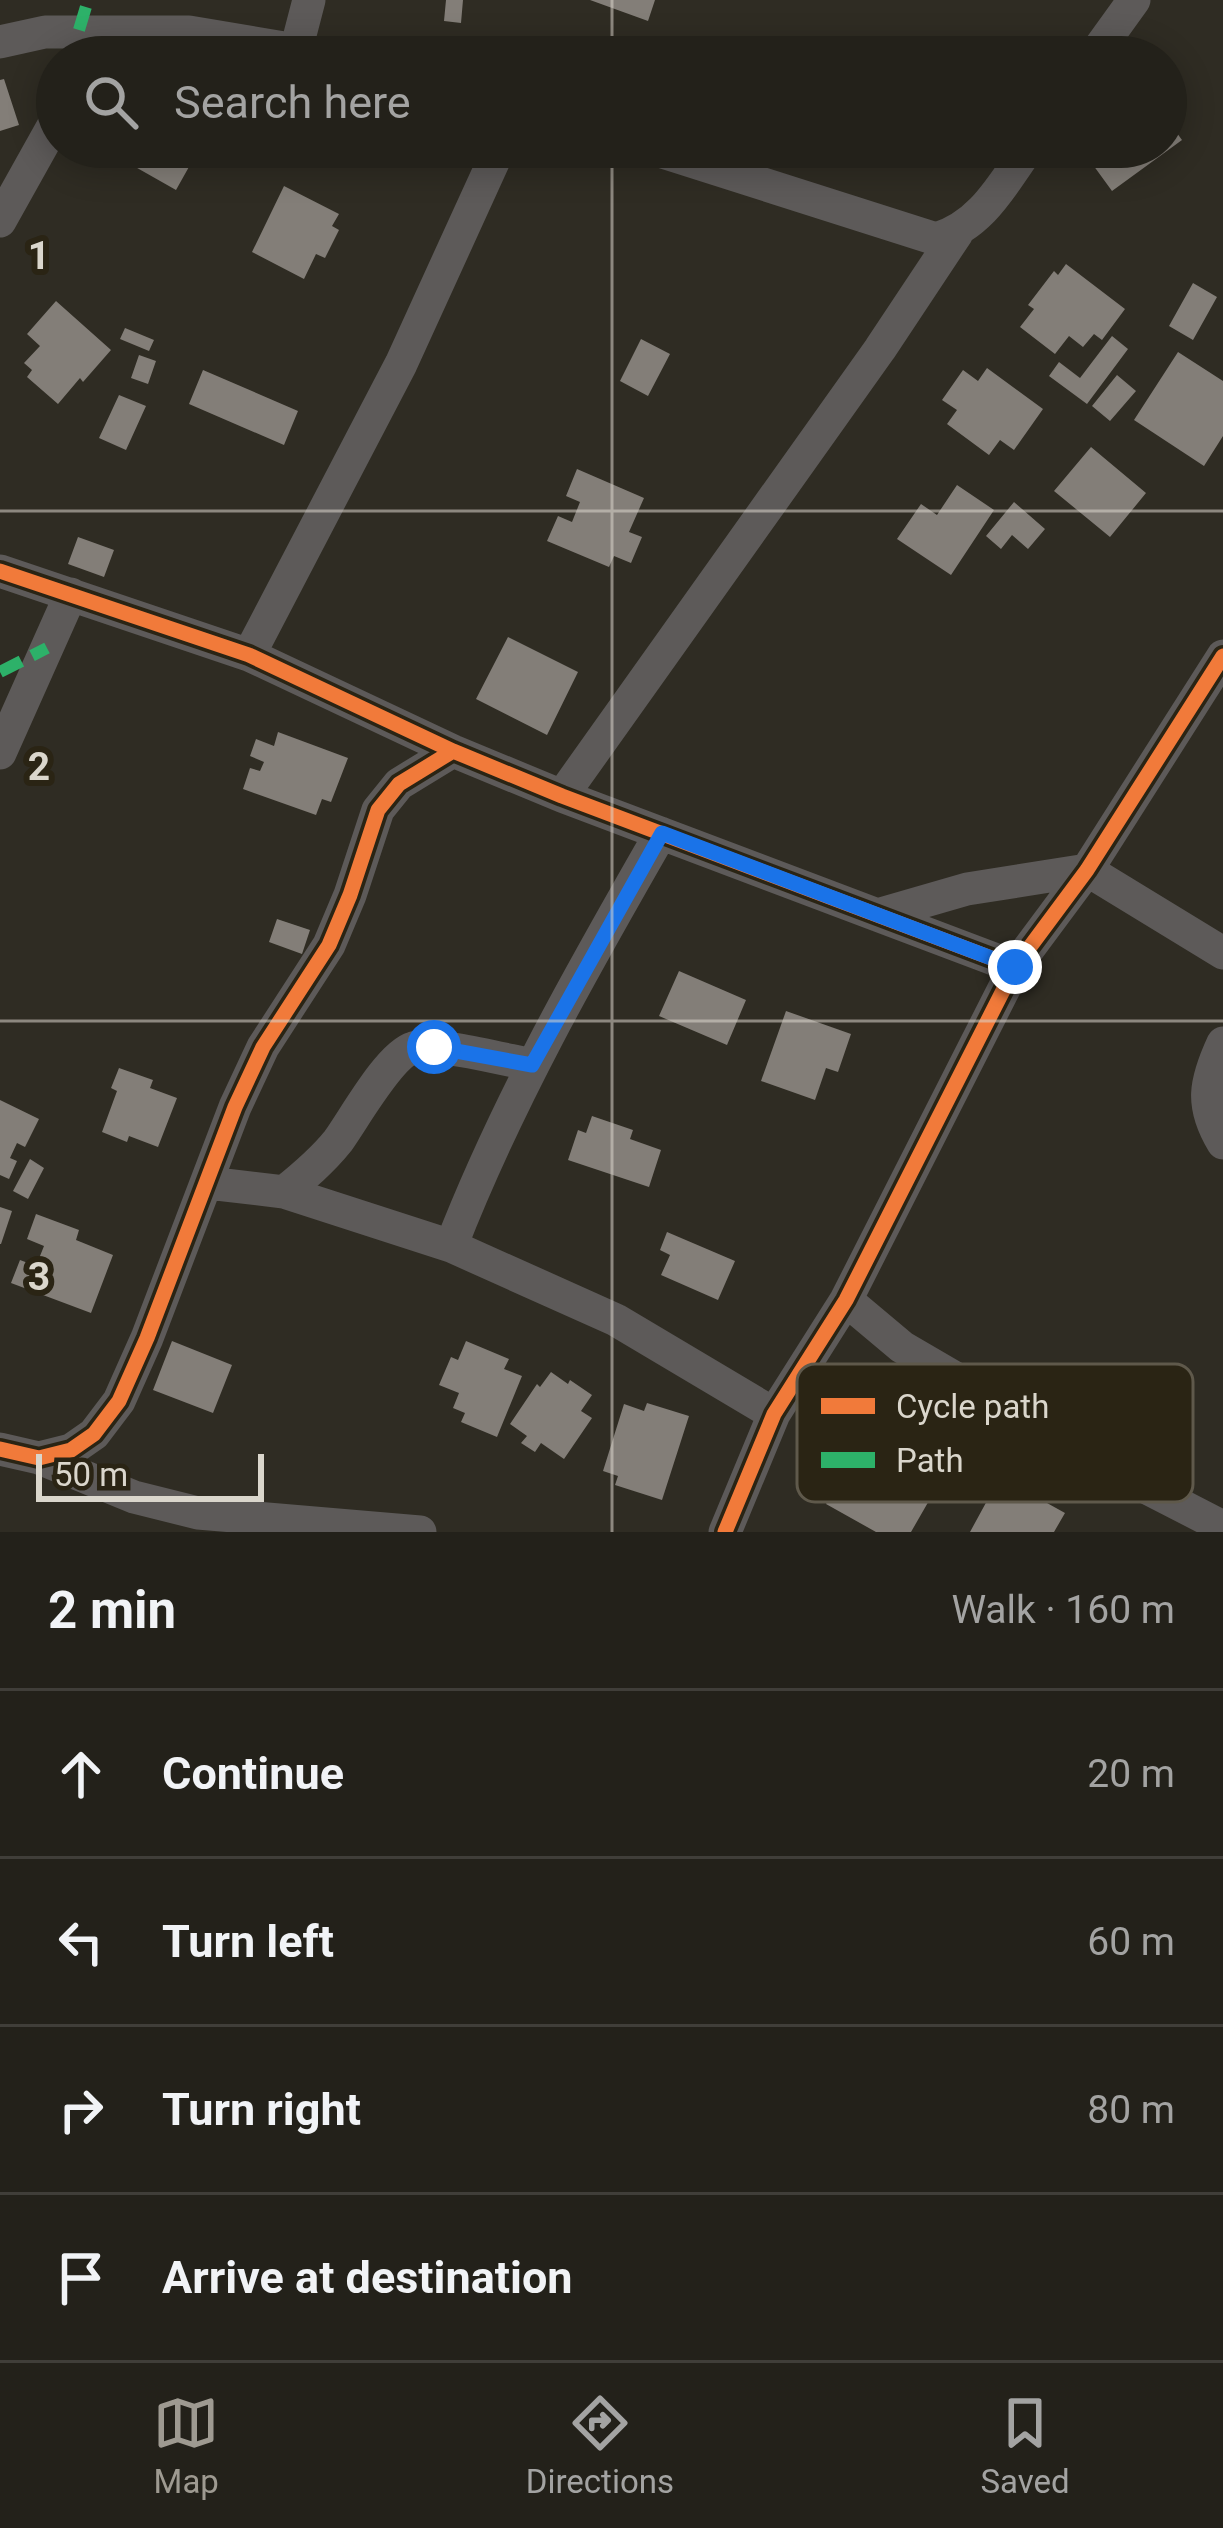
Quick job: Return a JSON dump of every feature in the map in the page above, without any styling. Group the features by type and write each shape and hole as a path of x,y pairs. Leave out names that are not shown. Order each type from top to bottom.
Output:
{"street":[{"path":"309,0 310,36"},
{"path":"1108,36 1135,0"},
{"path":"0,42 46,32 212,36"},
{"path":"46,32 52,36"},
{"path":"0,220 36,156"},
{"path":"249,655 401,364 490,168"},
{"path":"713,168 936,239 958,232 982,214 1014,168"},
{"path":"562,796 958,232"},
{"path":"0,571 249,655 453,751 562,796 1015,967"},
{"path":"0,753 71,594"},
{"path":"806,1364 846,1300 1015,967 1087,870 1223,656"},
{"path":"12,1455 71,1450 94,1434 119,1401 235,1107 263,1047 329,945 378,810 399,784 453,751"},
{"path":"451,1246 532,1065 662,833"},
{"path":"877,915 967,889 1087,870 1223,952"},
{"path":"1223,1043 1206,1088 1208,1115 1223,1143"},
{"path":"284,1192 314,1168 393,1063 411,1048 434,1047 532,1065"},
{"path":"208,1183 284,1192 451,1246 616,1320 774,1414"},
{"path":"846,1300 902,1347 931,1364"},
{"path":"724,1532 774,1414 797,1378"},
{"path":"94,1434 102,1484"},
{"path":"12,1455 134,1497 198,1513 419,1532"},
{"path":"1175,1502 1223,1526"}],"building":[{"path":"446,0 463,0 461,23 444,21"},
{"path":"590,0 655,0 648,21"},
{"path":"4,79 19,125 0,131 0,80"},
{"path":"137,168 188,168 176,190"},
{"path":"1095,168 1144,168 1112,191"},
{"path":"284,186 339,214 332,226 339,230 325,258 316,254 304,279 252,252"},
{"path":"1066,264 1125,309 1102,340 1094,334 1083,347 1069,336 1055,354 1020,327 1034,309 1028,305 1054,271 1058,275"},
{"path":"1193,283 1217,297 1193,340 1169,326"},
{"path":"56,301 111,350 58,404 27,377 32,370 24,363 40,346 27,334"},
{"path":"125,328 154,340 149,351 120,339"},
{"path":"1112,336 1128,349 1087,404 1049,376 1059,362 1080,378"},
{"path":"641,339 670,354 648,396 620,381"},
{"path":"1178,352 1223,381 1223,436 1204,466 1134,420"},
{"path":"139,355 156,361 148,384 131,378"},
{"path":"987,368 1043,409 1014,450 1000,440 989,455 947,424 957,410 942,400 963,370 978,381"},
{"path":"203,370 298,411 284,445 189,404"},
{"path":"1117,375 1136,391 1110,421 1092,406"},
{"path":"119,395 146,406 126,450 99,438"},
{"path":"1091,447 1146,493 1110,537 1054,491"},
{"path":"577,469 644,498 629,532 642,537 631,563 614,556 609,567 547,541 558,516 572,522 580,502 566,496"},
{"path":"957,485 994,510 951,575 897,539 921,504 937,515"},
{"path":"1014,502 1045,529 1028,549 1012,535 1001,549 986,536"},
{"path":"78,537 114,550 104,577 68,564"},
{"path":"508,637 578,672 547,735 476,699"},
{"path":"278,732 348,758 331,802 322,799 316,815 243,789 250,768 260,771 264,762 250,756 256,739 274,746"},
{"path":"277,919 310,930 302,954 269,942"},
{"path":"679,971 746,1000 727,1045 659,1016"},
{"path":"786,1011 851,1034 838,1072 826,1068 815,1100 761,1081"},
{"path":"119,1068 153,1080 150,1088 177,1098 158,1147 102,1132 117,1091 111,1088"},
{"path":"0,1100 39,1119 25,1147 17,1143 10,1158 17,1161 9,1179 0,1175"},
{"path":"592,1116 633,1130 630,1139 661,1150 649,1187 568,1160 578,1130 586,1133"},
{"path":"30,1159 44,1168 28,1199 13,1191"},
{"path":"0,1207 12,1211 1,1244 0,1244"},
{"path":"36,1214 79,1230 76,1240 113,1255 91,1313 11,1283 20,1260 36,1266 44,1246 27,1239"},
{"path":"667,1232 735,1261 718,1300 661,1275 670,1255 660,1250"},
{"path":"172,1341 232,1365 213,1413 153,1390"},
{"path":"466,1341 509,1359 504,1369 522,1376 497,1437 461,1422 465,1413 453,1408 459,1393 439,1385 451,1357 458,1360"},
{"path":"551,1372 592,1395 581,1411 592,1418 564,1459 541,1443 535,1452 521,1443 527,1436 510,1424"},
{"path":"647,1403 689,1416 662,1500 615,1485 618,1476 603,1471 624,1404 644,1411"},
{"path":"928,1502 911,1532 876,1532 826,1504"},
{"path":"986,1502 1045,1502 1065,1513 1054,1532 970,1532"}],"marked path":[{"path":"79,30 88,0"},
{"path":"0,672 47,648"}],"cycle path":[{"path":"0,571 249,655 453,751 562,796 1015,967"},
{"path":"806,1364 846,1300 1015,967 1087,870 1223,656"},
{"path":"0,1449 39,1458 71,1450 94,1434 119,1401 235,1107 263,1047 329,945 378,810 399,784 453,751"},
{"path":"725,1532 774,1414 797,1378"}],"route":[{"path":"434,1047 532,1065 662,833 1015,967"}]}
